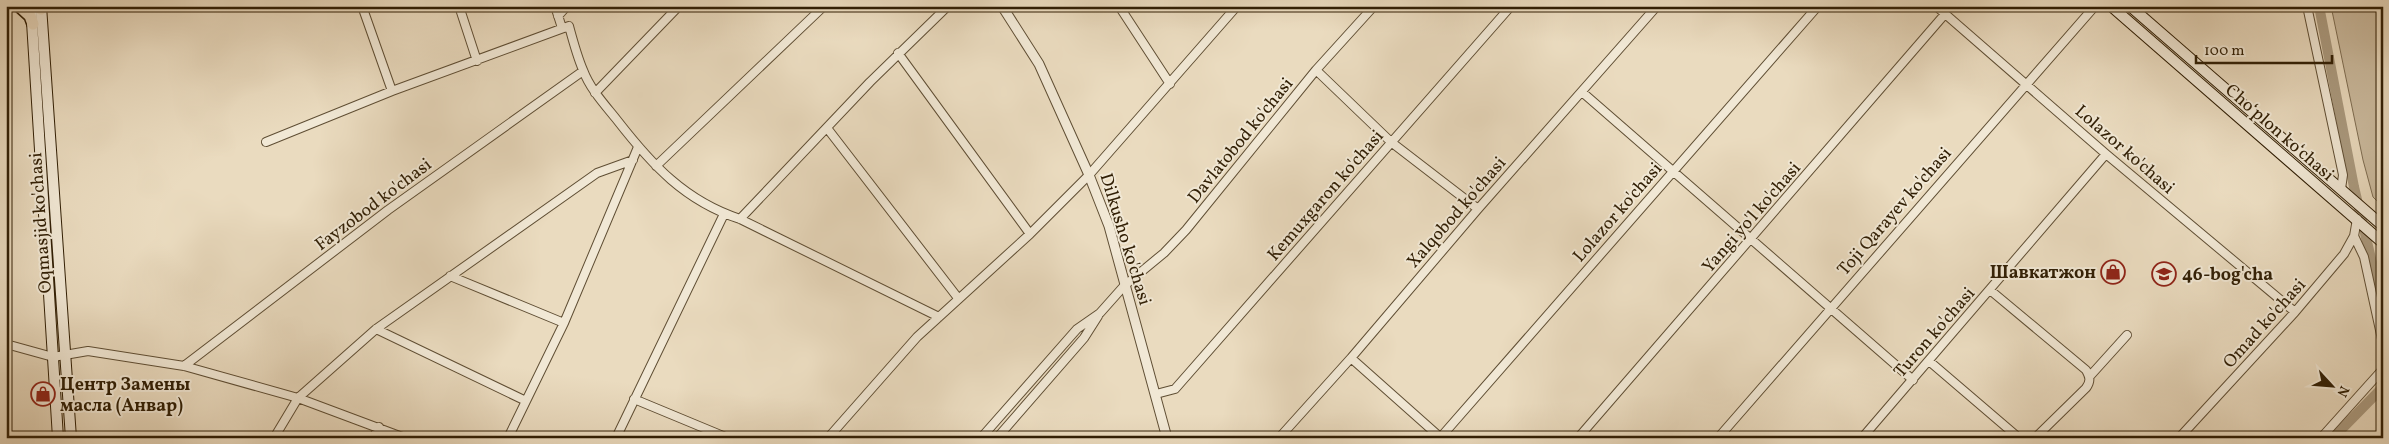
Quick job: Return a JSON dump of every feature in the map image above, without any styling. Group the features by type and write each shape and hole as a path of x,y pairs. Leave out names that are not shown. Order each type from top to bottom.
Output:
{"main road":[{"path":"19,6 30,16 33,24"},
{"name":"Choʻplon koʻchasi","path":"2111,6 2380,240"},
{"name":"Choʻplon koʻchasi","path":"2130,6 2383,226"},
{"name":"Oqmasjid ko'chasi","path":"39,7 33,24 58,438"},
{"name":"Oqmasjid ko'chasi","path":"39,7 71,438"}],"street":[{"path":"362,6 392,91"},
{"path":"459,6 477,61"},
{"path":"555,6 562,28"},
{"path":"558,16 567,6"},
{"path":"595,93 679,6"},
{"path":"656,166 824,6"},
{"path":"740,219 898,53 948,6"},
{"name":"Dilkusho ko'chasi","path":"1002,6 1039,64 1090,175 1109,226 1167,438"},
{"path":"1118,6 1170,84"},
{"path":"828,438 917,337 1030,234 1090,175 1237,6"},
{"name":"Davlatobod ko'chasi","path":"1100,312 1124,286 1164,252 1186,230 1316,70 1374,6"},
{"name":"Kemuxgaron ko'chasi","path":"1156,394 1175,390 1511,6"},
{"name":"Xalqobod ko'chasi","path":"1279,438 1351,358 1478,209 1657,6"},
{"name":"Lolazor ko'chasi","path":"1440,438 1818,6"},
{"name":"Lolazor ko'chasi","path":"1936,6 2106,154 2295,312"},
{"name":"Toji Qarayev ko'chasi","path":"1718,438 2095,6"},
{"path":"2307,6 2343,175 2343,191"},
{"name":"Yangi yo'l ko'chasi","path":"1578,438 1945,14"},
{"path":"266,142 392,91 569,26 583,71 595,93 638,147 684,192 724,214 740,219 939,317"},
{"path":"898,53 1030,234"},
{"path":"1316,70 1391,142 1478,209"},
{"name":"Fayzobod ko'chasi","path":"184,366 388,210 583,71"},
{"path":"1582,92 1829,309 1913,380"},
{"path":"827,128 958,298"},
{"path":"508,438 564,323 638,147"},
{"name":"Turon ko'chasi","path":"1866,436 2106,154"},
{"path":"274,438 298,398 376,329 596,173 633,160"},
{"path":"616,438 724,214"},
{"name":"Omad ko'chasi","path":"2179,438 2295,312 2344,254 2354,236 2359,221"},
{"path":"2354,236 2364,257 2383,344"},
{"path":"450,276 564,323"},
{"path":"1990,290 2086,370 2090,376 2090,383 2086,388 2035,438"},
{"path":"980,438 1077,330 1100,312"},
{"path":"997,438 1084,338 1100,312"},
{"path":"376,329 526,401"},
{"path":"2090,376 2127,335"},
{"path":"6,344 53,357 88,350 184,366 298,398 405,438"},
{"path":"1351,358 1440,438"},
{"path":"1929,362 2019,438"},
{"path":"2321,438 2383,368"},
{"path":"634,399 728,438"},
{"path":"373,438 379,427"}],"shaded area":[{"path":"2331,6 2383,6 2383,207 2373,197 2363,160"}],"waterway":[{"path":"2319,6 2354,187 2383,309"},
{"path":"2333,438 2383,387"}],"place":[{"name":"Шавкатжон","path":"2113,272"},
{"name":"46-bog'cha","path":"2164,274"},
{"name":"Центр Замены масла (Анвар)","path":"43,394"}]}
